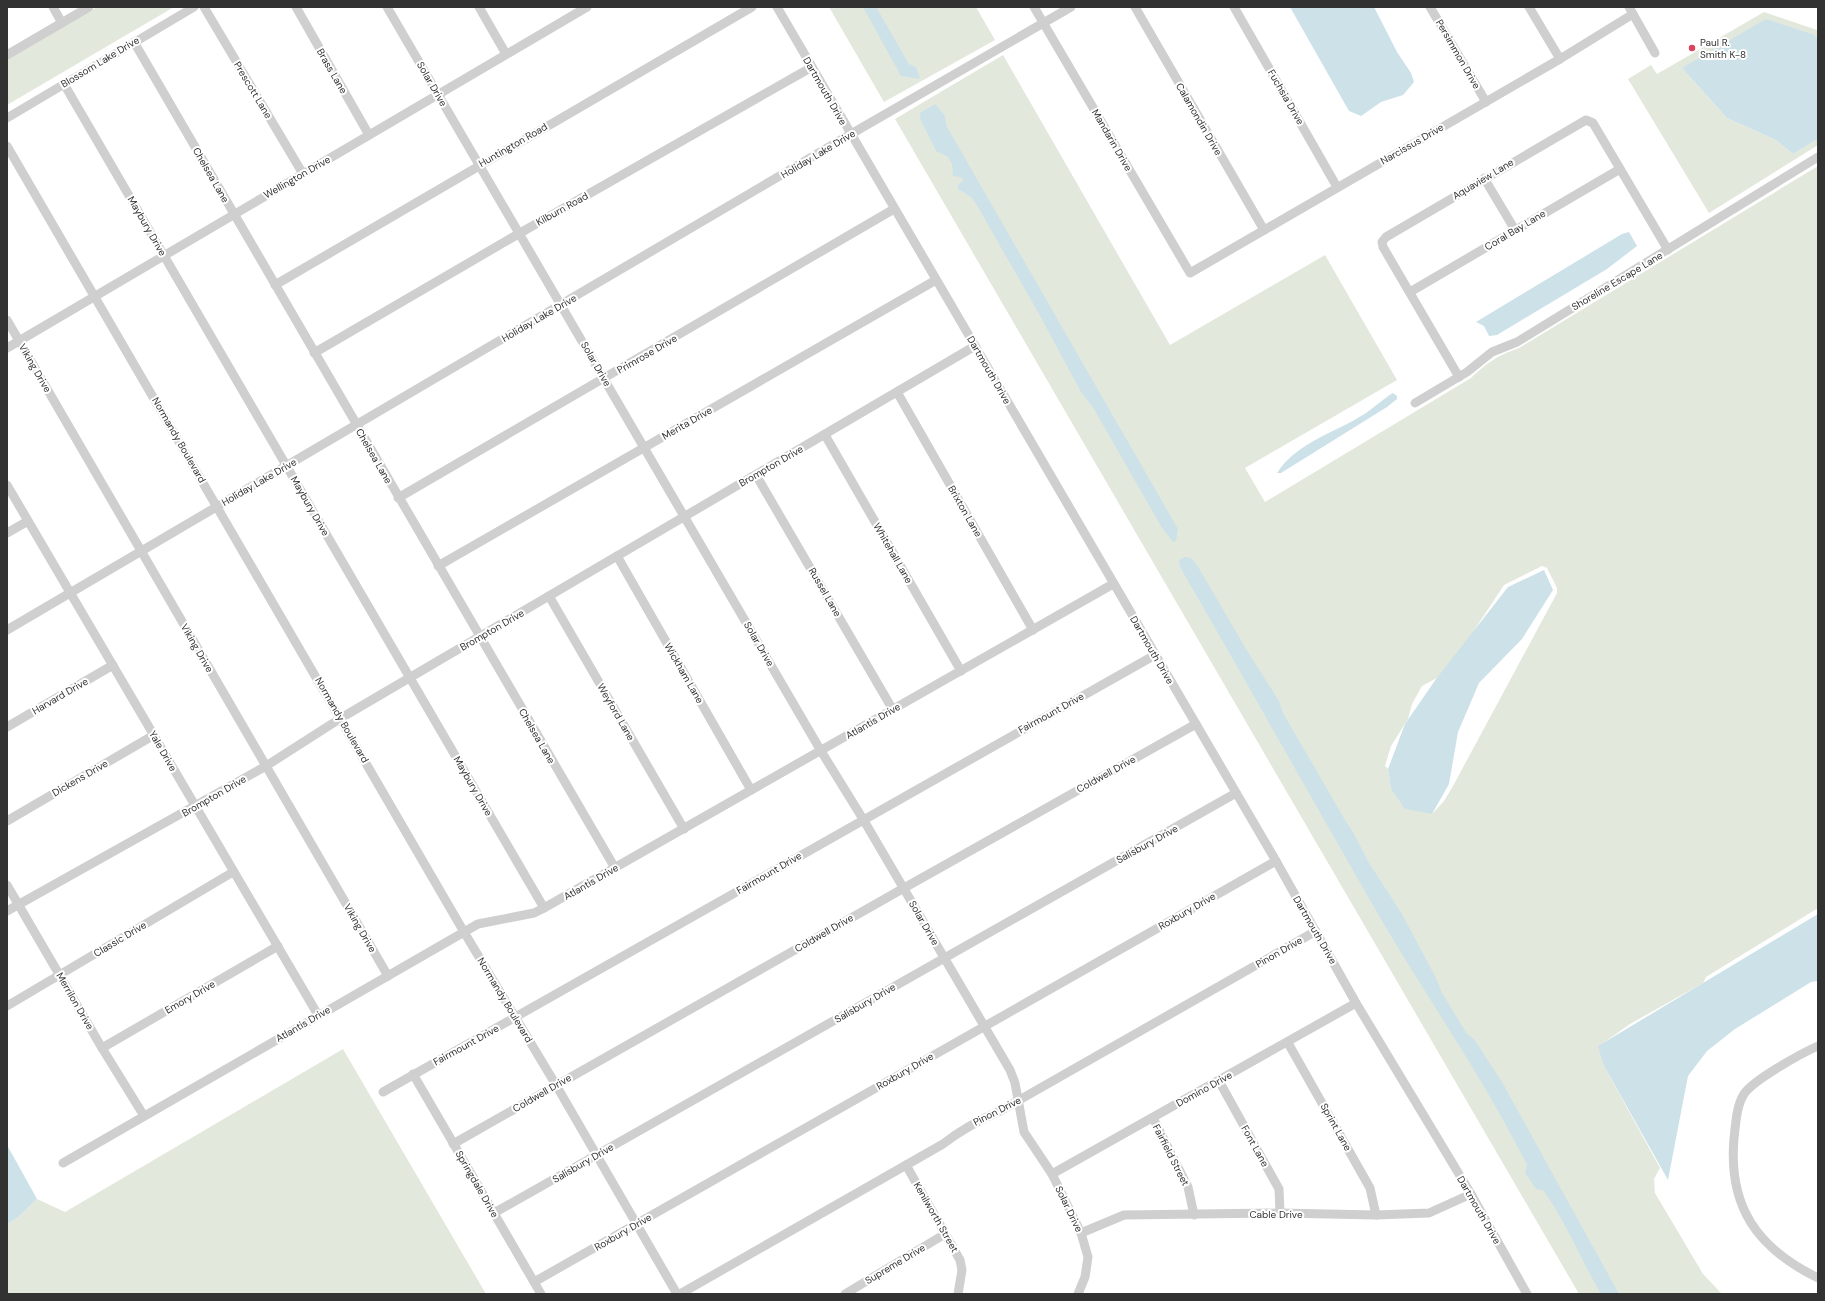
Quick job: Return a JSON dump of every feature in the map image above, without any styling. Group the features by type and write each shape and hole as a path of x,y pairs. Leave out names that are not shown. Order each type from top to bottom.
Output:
{"street":[{"path":"52,7 62,23"},
{"path":"7,55 89,7"},
{"name":"Blossom Lake Drive","path":"7,118 194,7"},
{"name":"Prescott Lane","path":"204,7 303,174"},
{"name":"Brass Lane","path":"296,7 369,135"},
{"name":"Solar Drive","path":"387,7 480,164 821,751 904,888 1010,1070 1015,1083 1024,1132 1052,1174 1081,1233 1088,1257 1085,1277 1078,1294"},
{"path":"479,7 506,54"},
{"name":"Wellington Drive","path":"7,348 438,95 573,11 587,7"},
{"name":"Huntington Road","path":"275,285 480,164 752,7"},
{"name":"Dartmouth Drive","path":"776,7 1276,861 1356,1003 1471,1194 1527,1294"},
{"name":"Mandarin Drive","path":"1034,7 1190,273"},
{"name":"Holiday Lake Drive","path":"7,630 851,134 1071,7"},
{"name":"Calamondin Drive","path":"1134,7 1264,230"},
{"name":"Fuchsia Drive","path":"1234,7 1337,187"},
{"name":"Persimmon Drive","path":"1430,7 1486,102"},
{"path":"1530,7 1560,59"},
{"path":"1631,10 1655,53"},
{"name":"Narcissus Drive","path":"1190,273 1560,59 1631,10"},
{"name":"Chelsea Lane","path":"134,42 398,498 615,868"},
{"name":"Kilburn Road","path":"314,353 520,233 812,68"},
{"name":"Maybury Drive","path":"64,84 544,908"},
{"name":"Aquaview Lane","path":"1459,377 1382,246 1383,239 1484,178 1586,120 1593,123 1668,250"},
{"name":"Normandy Boulevard","path":"7,146 341,718 464,932 516,1017 679,1294"},
{"name":"Shoreline Escape Lane","path":"1415,404 1459,377 1492,352 1517,342 1668,250 1713,220 1818,157"},
{"name":"Coral Bay Lane","path":"1410,292 1620,168"},
{"path":"1484,178 1515,230"},
{"name":"Primrose Drive","path":"398,498 894,209"},
{"name":"Merita Drive","path":"438,566 936,280"},
{"name":"Viking Drive","path":"7,320 388,976"},
{"name":"Brompton Drive","path":"7,912 18,904 195,807 266,766 341,718 975,346"},
{"name":"Brixton Lane","path":"897,392 1033,630"},
{"name":"Whitehall Lane","path":"825,435 961,671"},
{"name":"Russel Lane","path":"756,475 893,710"},
{"name":"Yale Drive","path":"7,485 318,1015"},
{"path":"7,533 28,521"},
{"name":"Wickham Lane","path":"617,556 751,790"},
{"name":"Atlantis Drive","path":"62,1163 478,924 534,913 544,908 1113,584"},
{"name":"Weyford Lane","path":"549,596 684,829"},
{"name":"Fairmount Drive","path":"383,1092 1155,655"},
{"name":"Harvard Drive","path":"7,727 113,665"},
{"name":"Coldwell Drive","path":"453,1144 1196,724"},
{"name":"Dickens Drive","path":"7,821 154,736"},
{"name":"Salisbury Drive","path":"494,1214 1236,793"},
{"name":"Roxbury Drive","path":"534,1282 1276,861"},
{"name":"Classic Drive","path":"7,1006 233,872"},
{"name":"Merrilon Drive","path":"7,885 102,1048 144,1116"},
{"name":"Pinon Drive","path":"679,1294 943,1144 958,1131 1018,1101 1316,932"},
{"name":"Emory Drive","path":"102,1048 278,946"},
{"name":"Domino Drive","path":"1052,1174 1288,1043 1356,1003"},
{"name":"Sprint Lane","path":"1288,1043 1370,1188 1376,1215"},
{"path":"1818,1046 1753,1084 1745,1092 1739,1103 1734,1145 1734,1176 1742,1204 1757,1232 1777,1253 1789,1262 1818,1278"},
{"name":"Springdale Drive","path":"413,1074 541,1294"},
{"name":"Font Lane","path":"1219,1081 1279,1189 1280,1213"},
{"name":"Fairfield Street","path":"1153,1118 1188,1187 1194,1215"},
{"name":"Kenilworth Street","path":"906,1165 960,1260 962,1270 958,1294"},
{"name":"Cable Drive","path":"1081,1233 1124,1215 1280,1213 1376,1215 1429,1213 1471,1194"},
{"name":"Supreme Drive","path":"845,1294 945,1234"}],"shaded area":[{"path":"97,7 174,7 7,105 7,60"},
{"path":"829,7 976,7 995,40 884,102"},
{"path":"863,7 876,7 909,64 916,67 920,79 901,76"},
{"path":"1290,7 1374,7 1397,52 1411,73 1414,82 1403,95 1381,102 1361,116 1349,111"},
{"path":"1764,12 1817,30 1818,40 1815,35 1682,68 1727,118 1776,140 1793,154 1818,139 1818,145 1709,213 1628,79 1651,65 1657,74"},
{"path":"1766,19 1815,35 1818,40 1818,139 1793,154 1776,140 1727,118 1682,68"},
{"path":"1003,55 1170,345 1325,255 1397,380 1245,468 1265,502 1471,378 1493,360 1519,348 1818,166 1818,908 1706,977 1703,983 1630,1024 1599,1046 1603,1064 1660,1168 1654,1179 1655,1193 1703,1274 1722,1294 1579,1294 895,119","holes":["1542,566 1547,568 1557,588 1557,593 1453,786 1444,801 1432,814 1391,789 1388,769 1385,766 1391,746 1408,719 1412,704 1422,686 1446,673 1504,585"]},
{"path":"935,104 945,116 946,125 1178,529 1176,541 1173,542 1162,528 1094,409 1081,392 1039,314 975,202 971,197 958,189 958,185 964,180 960,177 953,176 952,164 948,157 936,151 921,121 920,113"},
{"path":"1629,232 1637,246 1607,269 1497,335 1489,336 1484,326 1476,322 1622,234"},
{"path":"1393,393 1397,396 1397,399 1387,407 1281,473 1277,473 1286,462 1306,445 1366,413"},
{"path":"1185,557 1191,558 1197,565 1246,649 1279,701 1283,713 1353,832 1369,863 1402,914 1436,978 1441,991 1467,1034 1474,1039 1502,1082 1619,1294 1601,1294 1551,1202 1543,1190 1536,1189 1525,1173 1527,1165 1509,1131 1471,1065 1390,935 1180,567 1179,560"},
{"path":"1544,570 1553,590 1522,639 1479,683 1458,732 1449,784 1432,814 1405,809 1391,789 1388,769 1405,724 1436,679 1508,587"},
{"path":"1818,914 1818,981 1811,982 1735,1029 1707,1051 1688,1076 1668,1180 1603,1064 1598,1046"},
{"path":"343,1049 486,1294 7,1294 7,1224 17,1218 37,1199 65,1212"},
{"path":"7,1145 37,1199 17,1218 7,1224"}],"place":[{"name":"Paul R. Smith K-8","path":"1692,48"}]}
